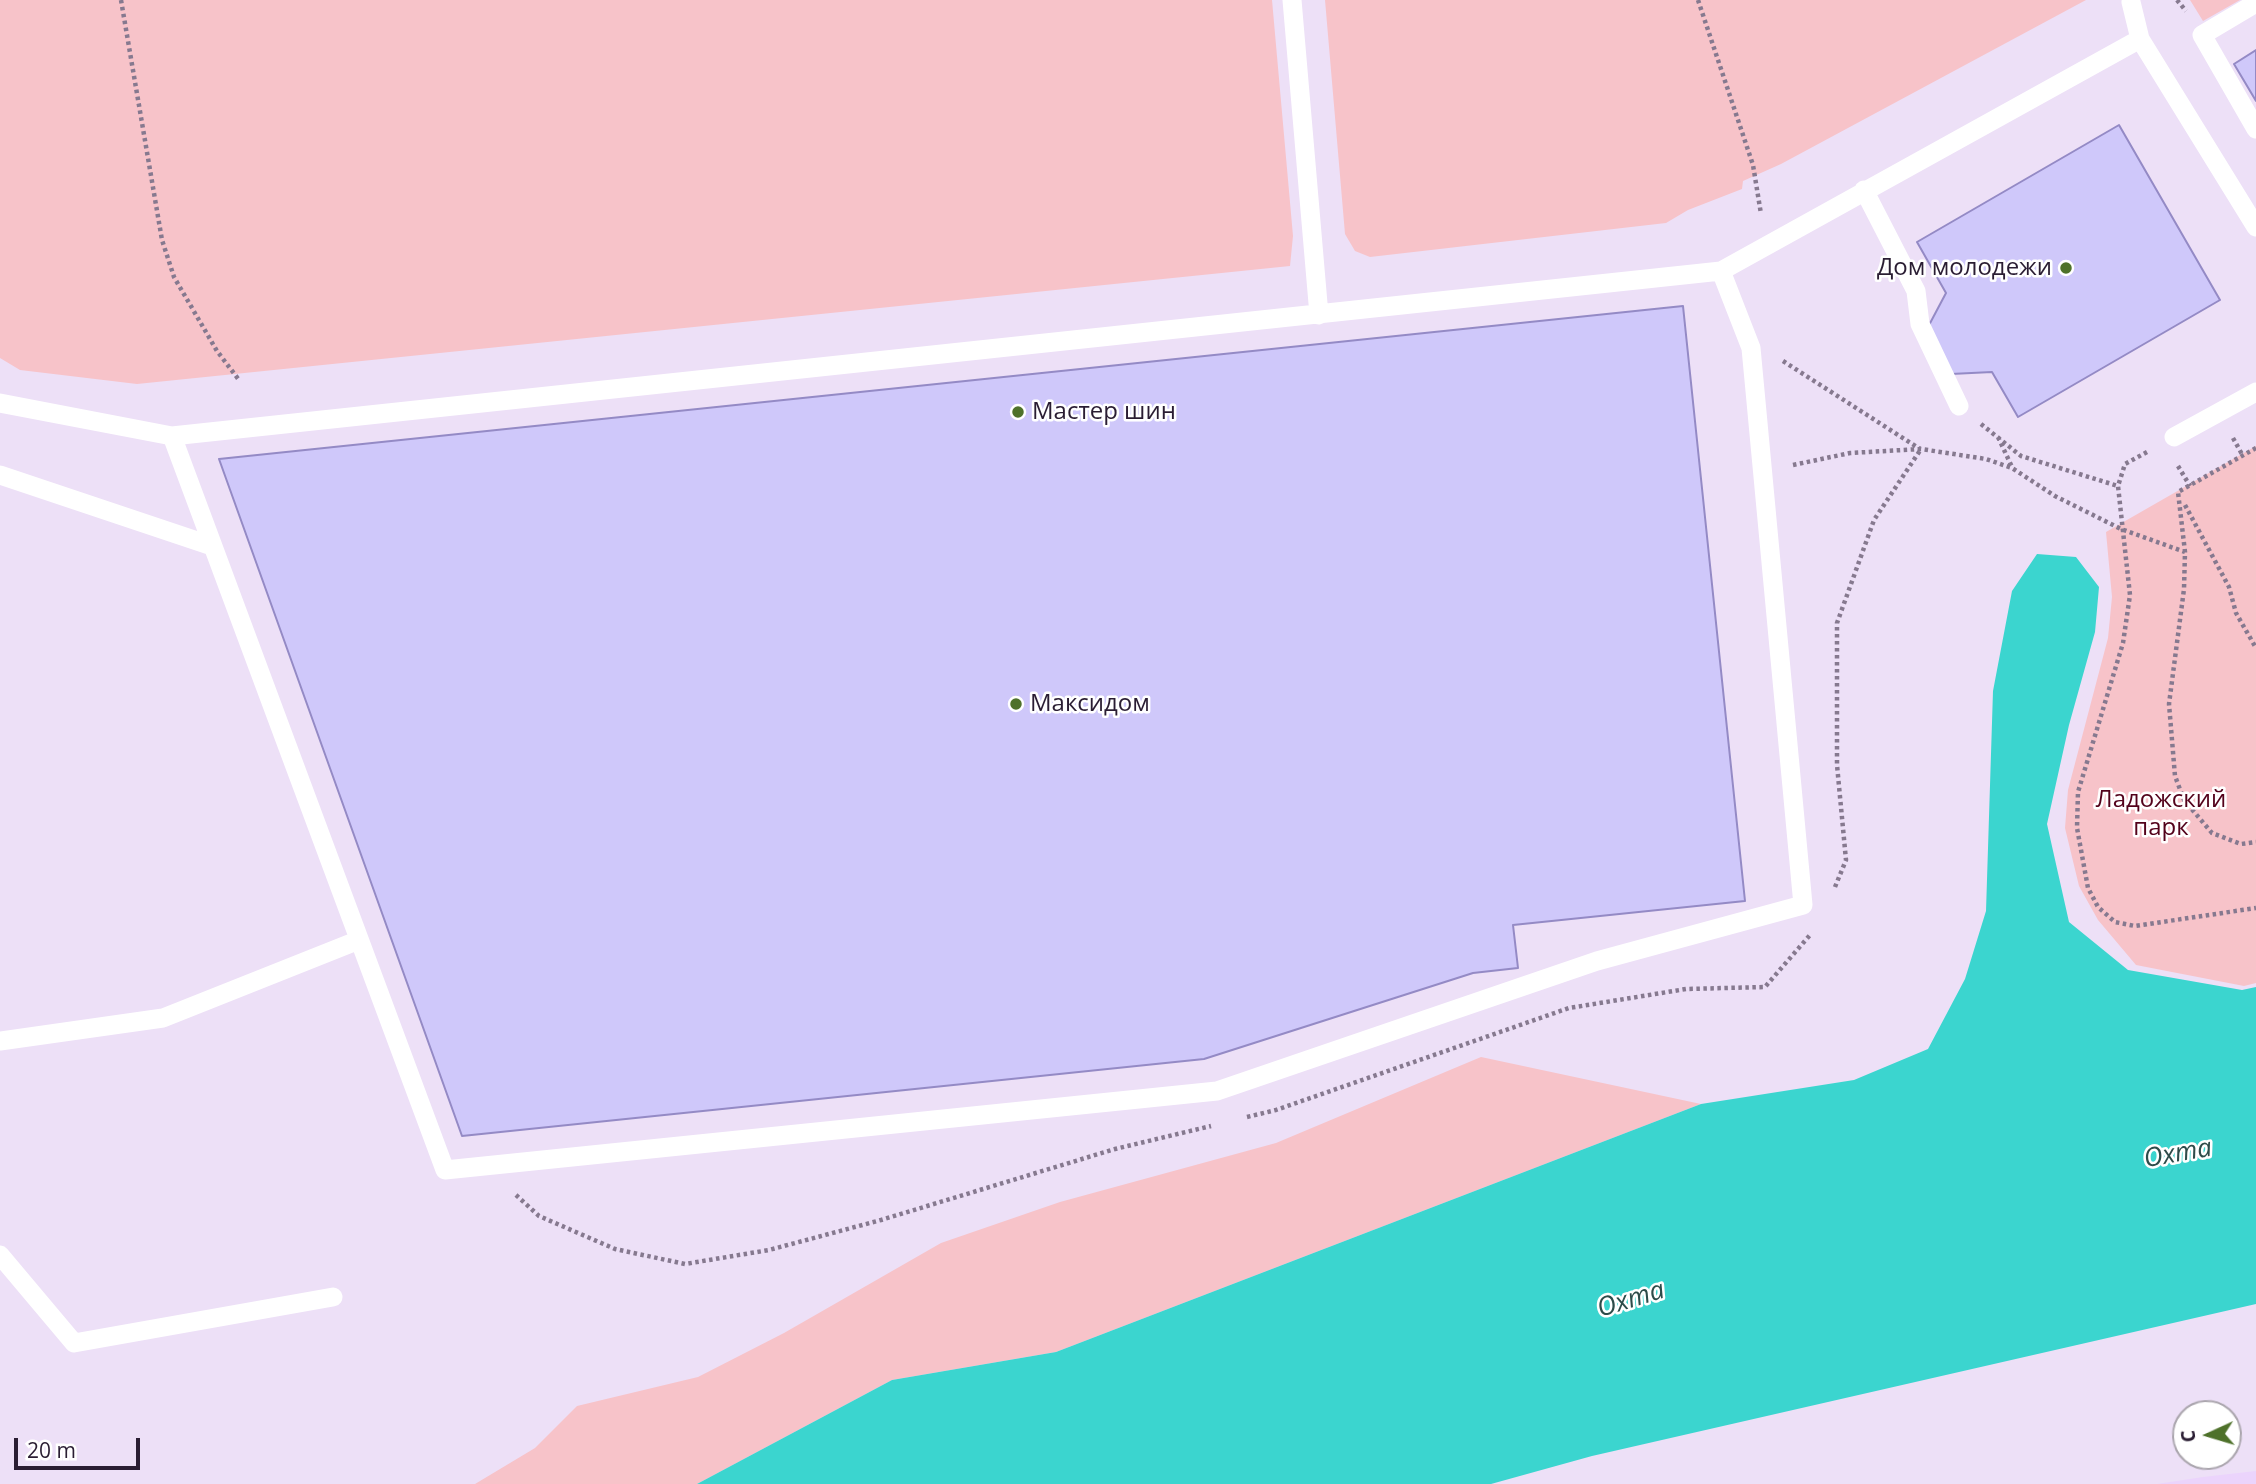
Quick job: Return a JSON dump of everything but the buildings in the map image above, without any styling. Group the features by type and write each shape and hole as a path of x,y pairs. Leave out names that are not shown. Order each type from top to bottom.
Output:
{"lane":[{"path":"1292,0 1319,315"},
{"path":"2131,2 2140,39 2256,227"},
{"path":"2256,3 2202,35 2256,129"},
{"path":"0,403 172,436 1721,271 2140,39"},
{"path":"1864,190 1916,291 1920,324 1959,406"},
{"path":"172,436 446,1170 1217,1091 1597,961 1803,905 1751,348 1721,271"},
{"path":"2174,437 2256,392"},
{"path":"0,475 212,546"},
{"path":"0,1041 163,1018 359,940"},
{"path":"0,1255 74,1343 333,1297"}],"path":[{"path":"121,0 162,240 174,277 217,351 239,380"},
{"path":"1698,0 1753,164 1763,222"},
{"path":"1751,348 1779,359 1921,449"},
{"path":"1959,406 2021,456 2118,486"},
{"path":"1997,436 2012,468"},
{"path":"2174,437 2125,464 2118,486 2130,596 2123,643 2078,792 2077,828 2088,888 2098,907 2115,922 2135,926 2256,908"},
{"path":"2256,448 2178,492 2185,552 2180,635 2169,704 2175,776 2184,800 2212,833 2241,844 2256,842"},
{"path":"1832,894 1846,860 1837,765 1837,623 1874,520 1921,449"},
{"path":"1763,471 1850,453 1921,449 1986,459 2012,468 2056,496 2121,529 2185,552"},
{"path":"2185,505 2229,587 2236,613 2256,648"},
{"path":"1236,1120 1276,1110 1569,1008 1686,989 1765,987 1816,927"},
{"path":"485,1166 539,1216 615,1250 685,1264 769,1250 881,1220 1115,1149 1223,1123"}],"shaded area":[{"path":"2256,1471 2256,1484 2157,1484 2203,1477"}],"green space":[{"path":"0,0 1272,0 1293,236 1290,266 137,384 20,370 0,358"},
{"path":"1325,0 2086,0 1781,164 1743,181 1742,189 1688,210 1666,223 1370,257 1355,251 1345,234"},
{"path":"2190,0 2240,0 2203,21"},
{"name":"Ладожский парк","path":"2256,446 2256,983 2244,986 2136,965 2098,920 2079,886 2065,828 2068,790 2108,638 2112,597 2106,532"},
{"path":"1481,1057 1701,1104 1056,1352 892,1380 697,1484 475,1484 535,1448 577,1406 698,1377 784,1333 941,1243 1060,1202 1276,1143"}],"water":[{"name":"Охта","path":"2037,554 2076,557 2099,587 2095,632 2069,725 2047,824 2069,922 2128,970 2242,990 2256,987 2256,1304 1592,1456 1491,1484 697,1484 892,1380 1056,1352 1701,1104 1854,1080 1928,1049 1965,979 1986,911 1993,691 2012,591"}],"place":[{"name":"Дом молодежи","path":"2066,268"},
{"name":"Мастер шин","path":"1018,412"},
{"name":"Максидом","path":"1016,704"}]}
